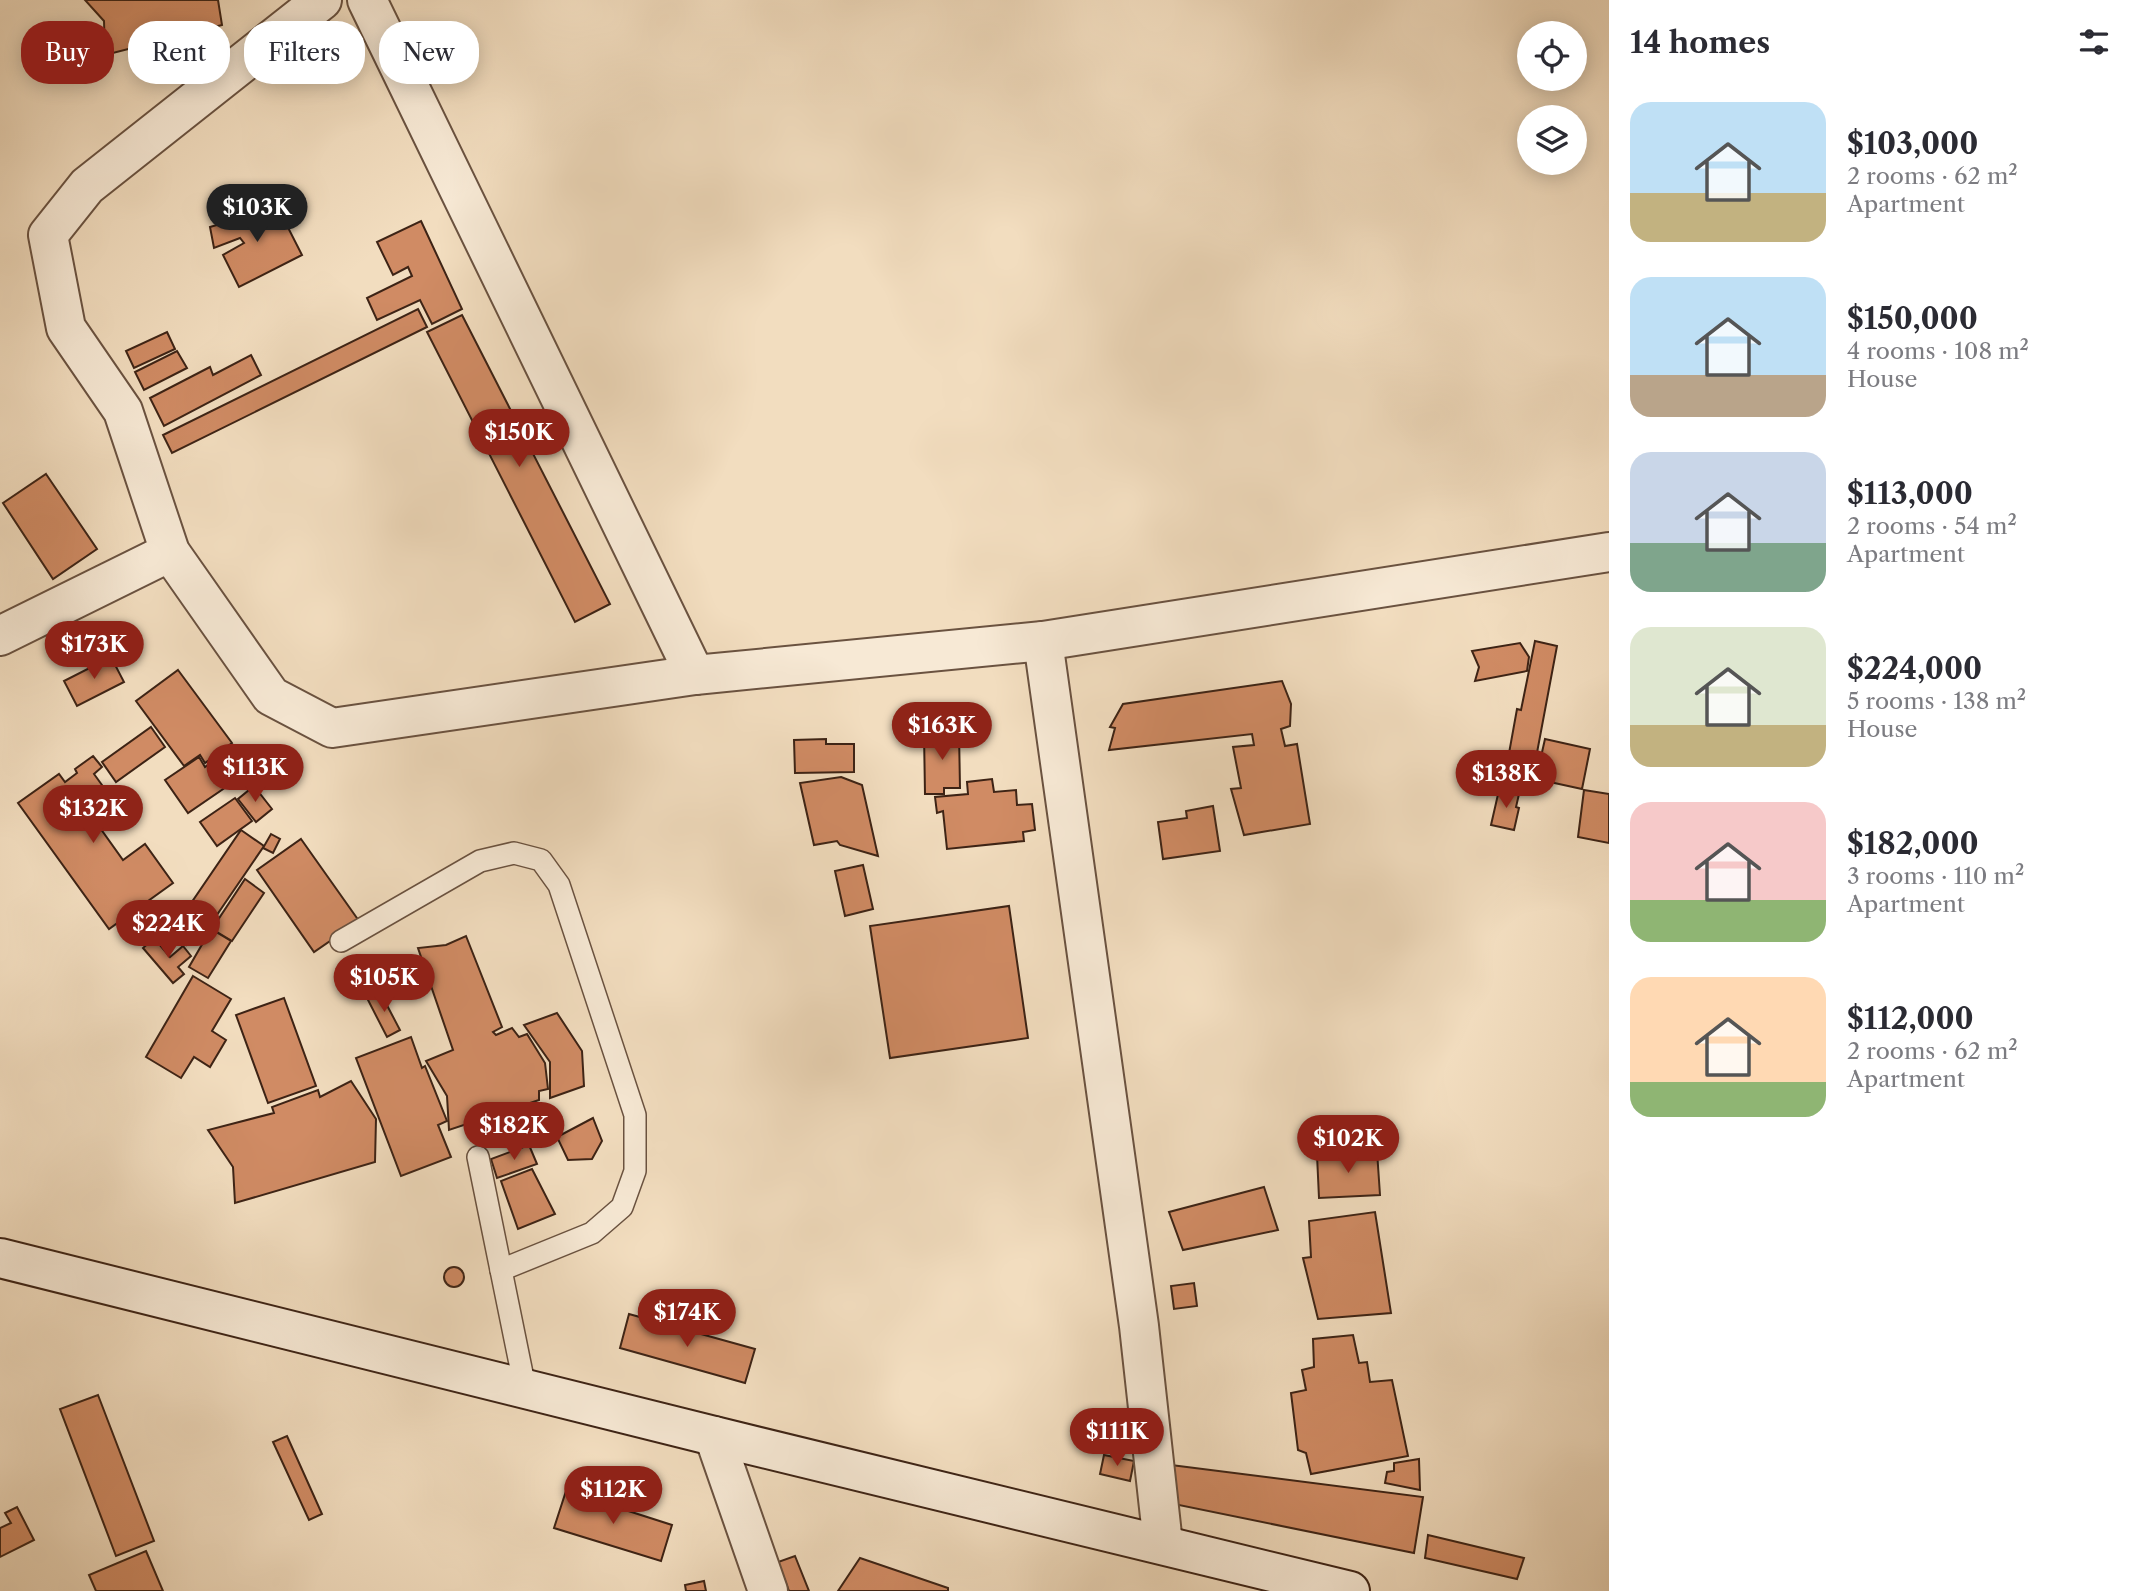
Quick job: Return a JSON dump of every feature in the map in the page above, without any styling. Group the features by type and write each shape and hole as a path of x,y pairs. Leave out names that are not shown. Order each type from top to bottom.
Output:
{"street":[{"path":"322,0 87,186 48,235 66,328 123,411 170,552 271,696 331,728 695,675 1043,641 1609,552"},
{"path":"367,0 695,675"},
{"path":"0,636 170,552"},
{"path":"1043,641 1139,1326 1163,1544"},
{"path":"0,1258 1350,1591"},
{"path":"714,1436 768,1591"}],"lane":[{"path":"341,941 480,861 491,858 514,853 541,860 559,886 635,1115 635,1171 622,1207 592,1233 501,1270"},
{"path":"478,1157 525,1388"}],"building":[{"path":"85,0 218,0 221,21 128,21 128,49 114,53 114,21 104,21"},
{"path":"275,202 302,255 239,287 223,255 244,243 240,238 214,248 210,227 261,212"},
{"path":"421,221 462,309 432,324 420,300 377,320 367,298 412,276 408,267 393,275 377,242"},
{"path":"418,309 427,327 172,453 163,435"},
{"path":"462,315 610,604 575,622 427,332"},
{"path":"167,332 175,349 134,368 126,351"},
{"path":"177,351 187,368 144,390 135,372"},
{"path":"251,355 261,375 164,426 150,398 210,367 213,375"},
{"path":"46,474 97,549 53,579 3,503"},
{"path":"1535,641 1557,646 1533,774 1528,773 1526,785 1504,781 1517,709 1521,710"},
{"path":"1520,643 1529,657 1527,671 1475,681 1479,667 1472,651"},
{"path":"111,657 124,682 77,706 64,681"},
{"path":"178,670 232,743 205,763 200,755 184,766 136,701"},
{"path":"1282,681 1291,704 1290,726 1281,729 1285,746 1297,744 1310,824 1244,835 1231,789 1241,788 1233,747 1254,745 1252,734 1109,750 1115,728 1110,727 1123,704"},
{"path":"151,727 165,747 116,782 102,762"},
{"path":"959,732 960,788 944,788 944,794 925,794 924,733"},
{"path":"826,739 826,744 854,744 854,772 795,773 794,740"},
{"path":"1545,739 1590,749 1582,789 1536,779"},
{"path":"93,756 102,767 94,774 115,803 93,818 123,860 145,844 173,883 109,929 18,803 59,774 65,782 77,773 75,769"},
{"path":"199,757 205,767 213,761 229,785 188,813 165,780"},
{"path":"841,777 862,785 878,856 840,845 837,841 814,845 800,783"},
{"path":"992,779 994,792 1016,790 1017,805 1032,804 1035,830 1023,832 1024,841 947,849 943,811 937,813 935,797 968,794 967,782"},
{"path":"254,786 272,809 256,822 238,799"},
{"path":"1510,786 1516,787 1515,793 1519,794 1514,830 1491,825 1499,790 1509,793"},
{"path":"1584,790 1609,794 1609,843 1578,837"},
{"path":"235,798 252,821 217,846 200,822"},
{"path":"1213,806 1220,851 1163,859 1158,822 1187,818 1186,811"},
{"path":"241,830 264,846 197,944 190,939 186,945 170,934"},
{"path":"271,834 280,839 273,853 263,848"},
{"path":"301,839 359,921 314,952 257,870"},
{"path":"863,865 873,909 845,916 835,871"},
{"path":"245,879 264,893 232,941 212,929"},
{"path":"1009,906 1028,1038 890,1058 870,926"},
{"path":"211,929 231,941 208,978 189,967"},
{"path":"466,936 502,1027 493,1032 496,1035 512,1028 519,1037 527,1034 545,1063 548,1089 539,1091 539,1100 449,1130 447,1096 426,1061 453,1050 418,948 446,945"},
{"path":"154,938 170,957 183,946 191,956 178,967 184,974 173,983 143,948"},
{"path":"193,976 231,999 212,1031 226,1040 210,1067 194,1057 181,1078 146,1057"},
{"path":"380,992 400,1030 387,1037 367,998"},
{"path":"284,998 316,1086 268,1103 236,1015"},
{"path":"557,1013 582,1051 584,1086 550,1098 550,1062 524,1025"},
{"path":"411,1037 422,1068 425,1066 447,1121 438,1125 451,1157 401,1176 356,1058"},
{"path":"351,1081 376,1119 375,1162 235,1203 233,1167 208,1130 274,1113 272,1107 318,1090 320,1097"},
{"path":"593,1118 602,1141 592,1159 568,1160 557,1137"},
{"path":"529,1145 537,1164 497,1178 491,1159"},
{"path":"1377,1151 1380,1195 1319,1198 1317,1155"},
{"path":"532,1169 555,1214 518,1229 501,1181"},
{"path":"1264,1187 1278,1230 1183,1250 1169,1212"},
{"path":"1375,1212 1391,1313 1318,1319 1303,1258 1311,1257 1309,1221"},
{"path":"450,1267 458,1267 464,1277 458,1287 450,1287 444,1281 444,1273"},
{"path":"1194,1283 1197,1306 1174,1309 1171,1286"},
{"path":"629,1314 755,1349 745,1383 620,1348"},
{"path":"1353,1335 1359,1363 1367,1362 1370,1382 1392,1380 1408,1456 1311,1474 1306,1453 1298,1450 1291,1393 1306,1390 1302,1370 1314,1367 1313,1339"},
{"path":"98,1395 154,1541 116,1556 60,1409"},
{"path":"287,1436 322,1514 309,1520 273,1442"},
{"path":"1104,1455 1134,1461 1130,1481 1100,1474"},
{"path":"1419,1459 1420,1490 1385,1483 1387,1472 1394,1471 1394,1463"},
{"path":"1171,1465 1423,1497 1414,1553 1169,1503"},
{"path":"566,1491 672,1525 661,1561 554,1528"},
{"path":"17,1507 34,1540 0,1557 0,1528 11,1523 5,1513"},
{"path":"1428,1535 1524,1558 1517,1579 1425,1558"},
{"path":"146,1551 163,1591 96,1591 89,1575"},
{"path":"795,1556 809,1591 789,1591 778,1562"},
{"path":"860,1558 948,1588 948,1591 838,1591"},
{"path":"704,1581 706,1591 686,1591 685,1585"}]}
